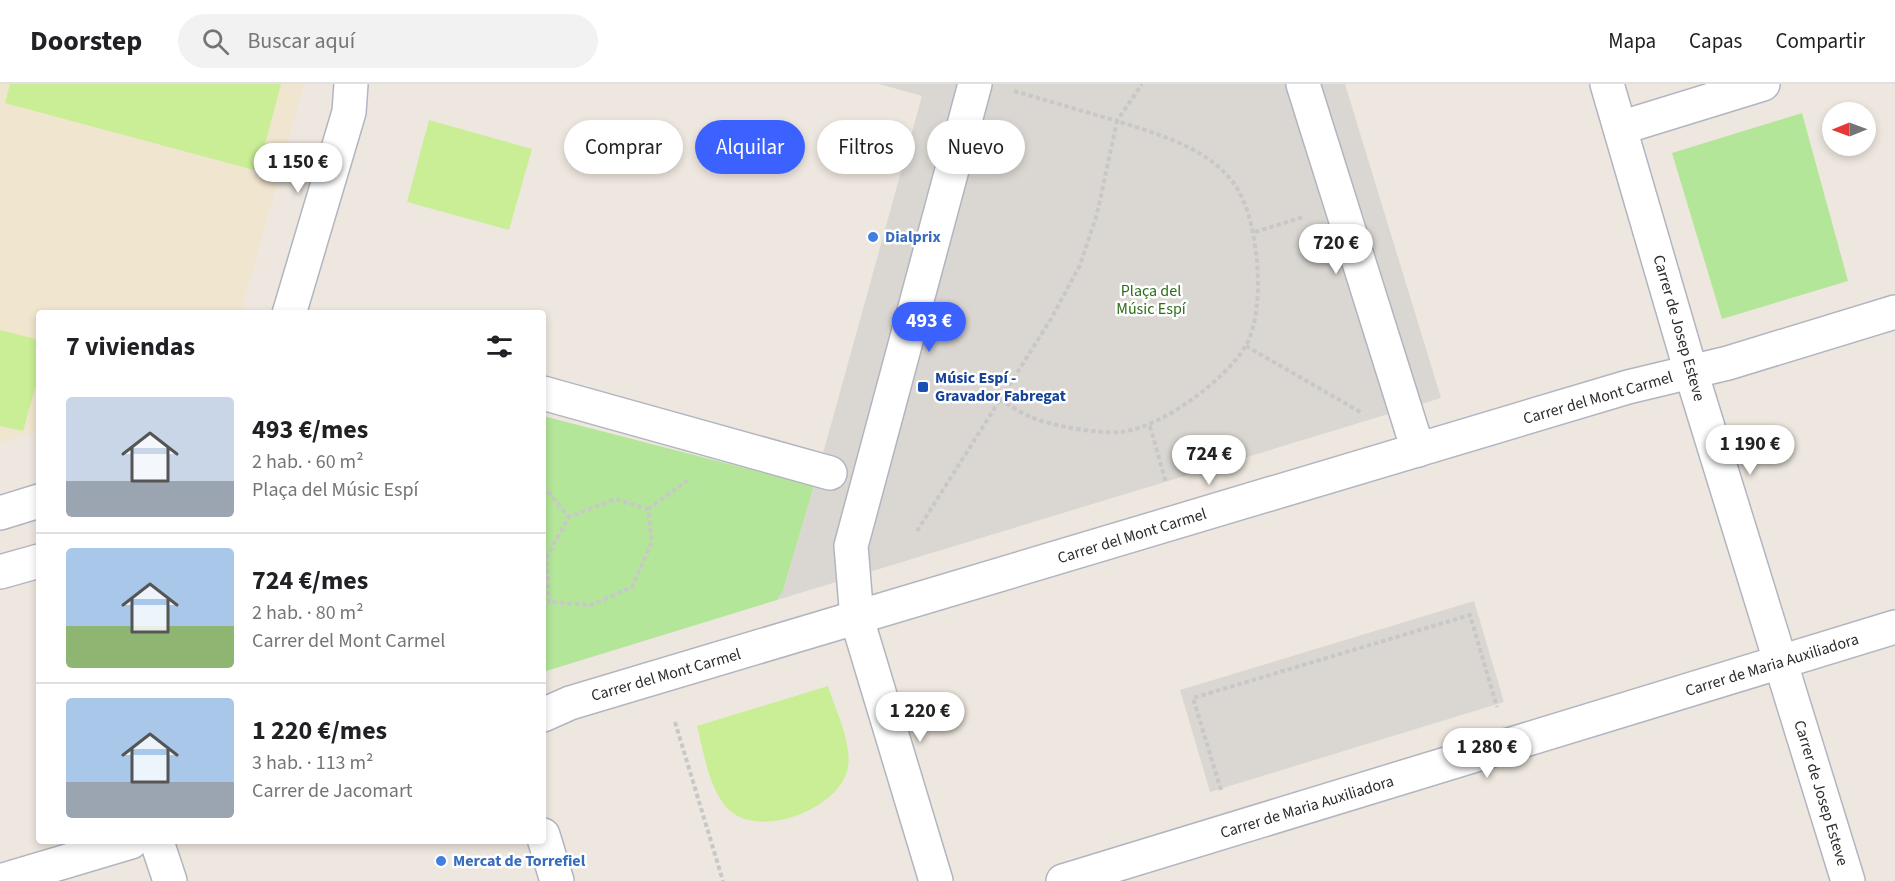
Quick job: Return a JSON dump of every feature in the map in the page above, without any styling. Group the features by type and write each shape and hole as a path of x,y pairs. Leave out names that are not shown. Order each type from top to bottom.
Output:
{"street":[{"path":"290,310 349,112 351,84"},
{"path":"936,881 857,619 851,546 975,84"},
{"path":"1303,84 1418,450"},
{"name":"Carrer de Josep Esteve","path":"1607,84 1691,372 1848,881"},
{"path":"1620,128 1762,84"},
{"name":"Carrer del Mont Carmel","path":"546,714 570,703 1628,387 1691,372 1895,312"},
{"path":"546,394 830,473"},
{"path":"0,513 36,502"},
{"path":"0,572 36,562"},
{"name":"Carrer de Maria Auxiliadora","path":"1063,881 1895,627"},
{"path":"0,881 125,844"},
{"path":"158,844 170,881"},
{"path":"546,844 557,881"}],"path":[{"path":"918,531 1051,319 1080,265 1097,214 1117,121 1142,84"},
{"path":"1000,400 1032,418 1074,428 1119,432 1150,426 1207,389 1246,346 1256,309 1258,272 1255,232 1235,185 1206,158 1162,135 1014,91"},
{"path":"1255,232 1305,217"},
{"path":"1246,346 1365,415"},
{"path":"1150,426 1168,490"},
{"path":"546,490 569,517"},
{"path":"546,605 549,602 546,558 569,517 615,499 648,509 652,542 632,586 591,605 549,602"},
{"path":"1222,795 1193,698 1470,615 1498,710"},
{"path":"675,722 723,881"}],"shaded area":[{"path":"0,84 304,84 242,310 36,310 36,432 0,443"},
{"name":"Plaça del Músic Espí","path":"879,84 1345,84 1441,398 777,600 783,591 814,486 900,174 915,174 915,121 922,96"},
{"path":"1474,601 1504,702 1210,792 1180,690"}],"green space":[{"path":"10,84 281,84 258,171 5,103"},
{"path":"1802,113 1848,281 1722,319 1672,153"},
{"path":"429,120 532,149 509,230 407,202"},
{"path":"0,330 36,339 36,385 23,431 0,426"},
{"path":"546,417 814,486 783,591 777,600 546,671"},
{"path":"828,686 848,747 848,767 842,782 830,796 815,807 796,816 777,821 758,821 741,817 727,808 711,780 697,726"}],"place":[{"name":"Dialprix","path":"873,237"},
{"name":"Músic Espí - Gravador Fabregat","path":"923,387"},
{"name":"Mercat de Torrefiel","path":"441,861"}]}
